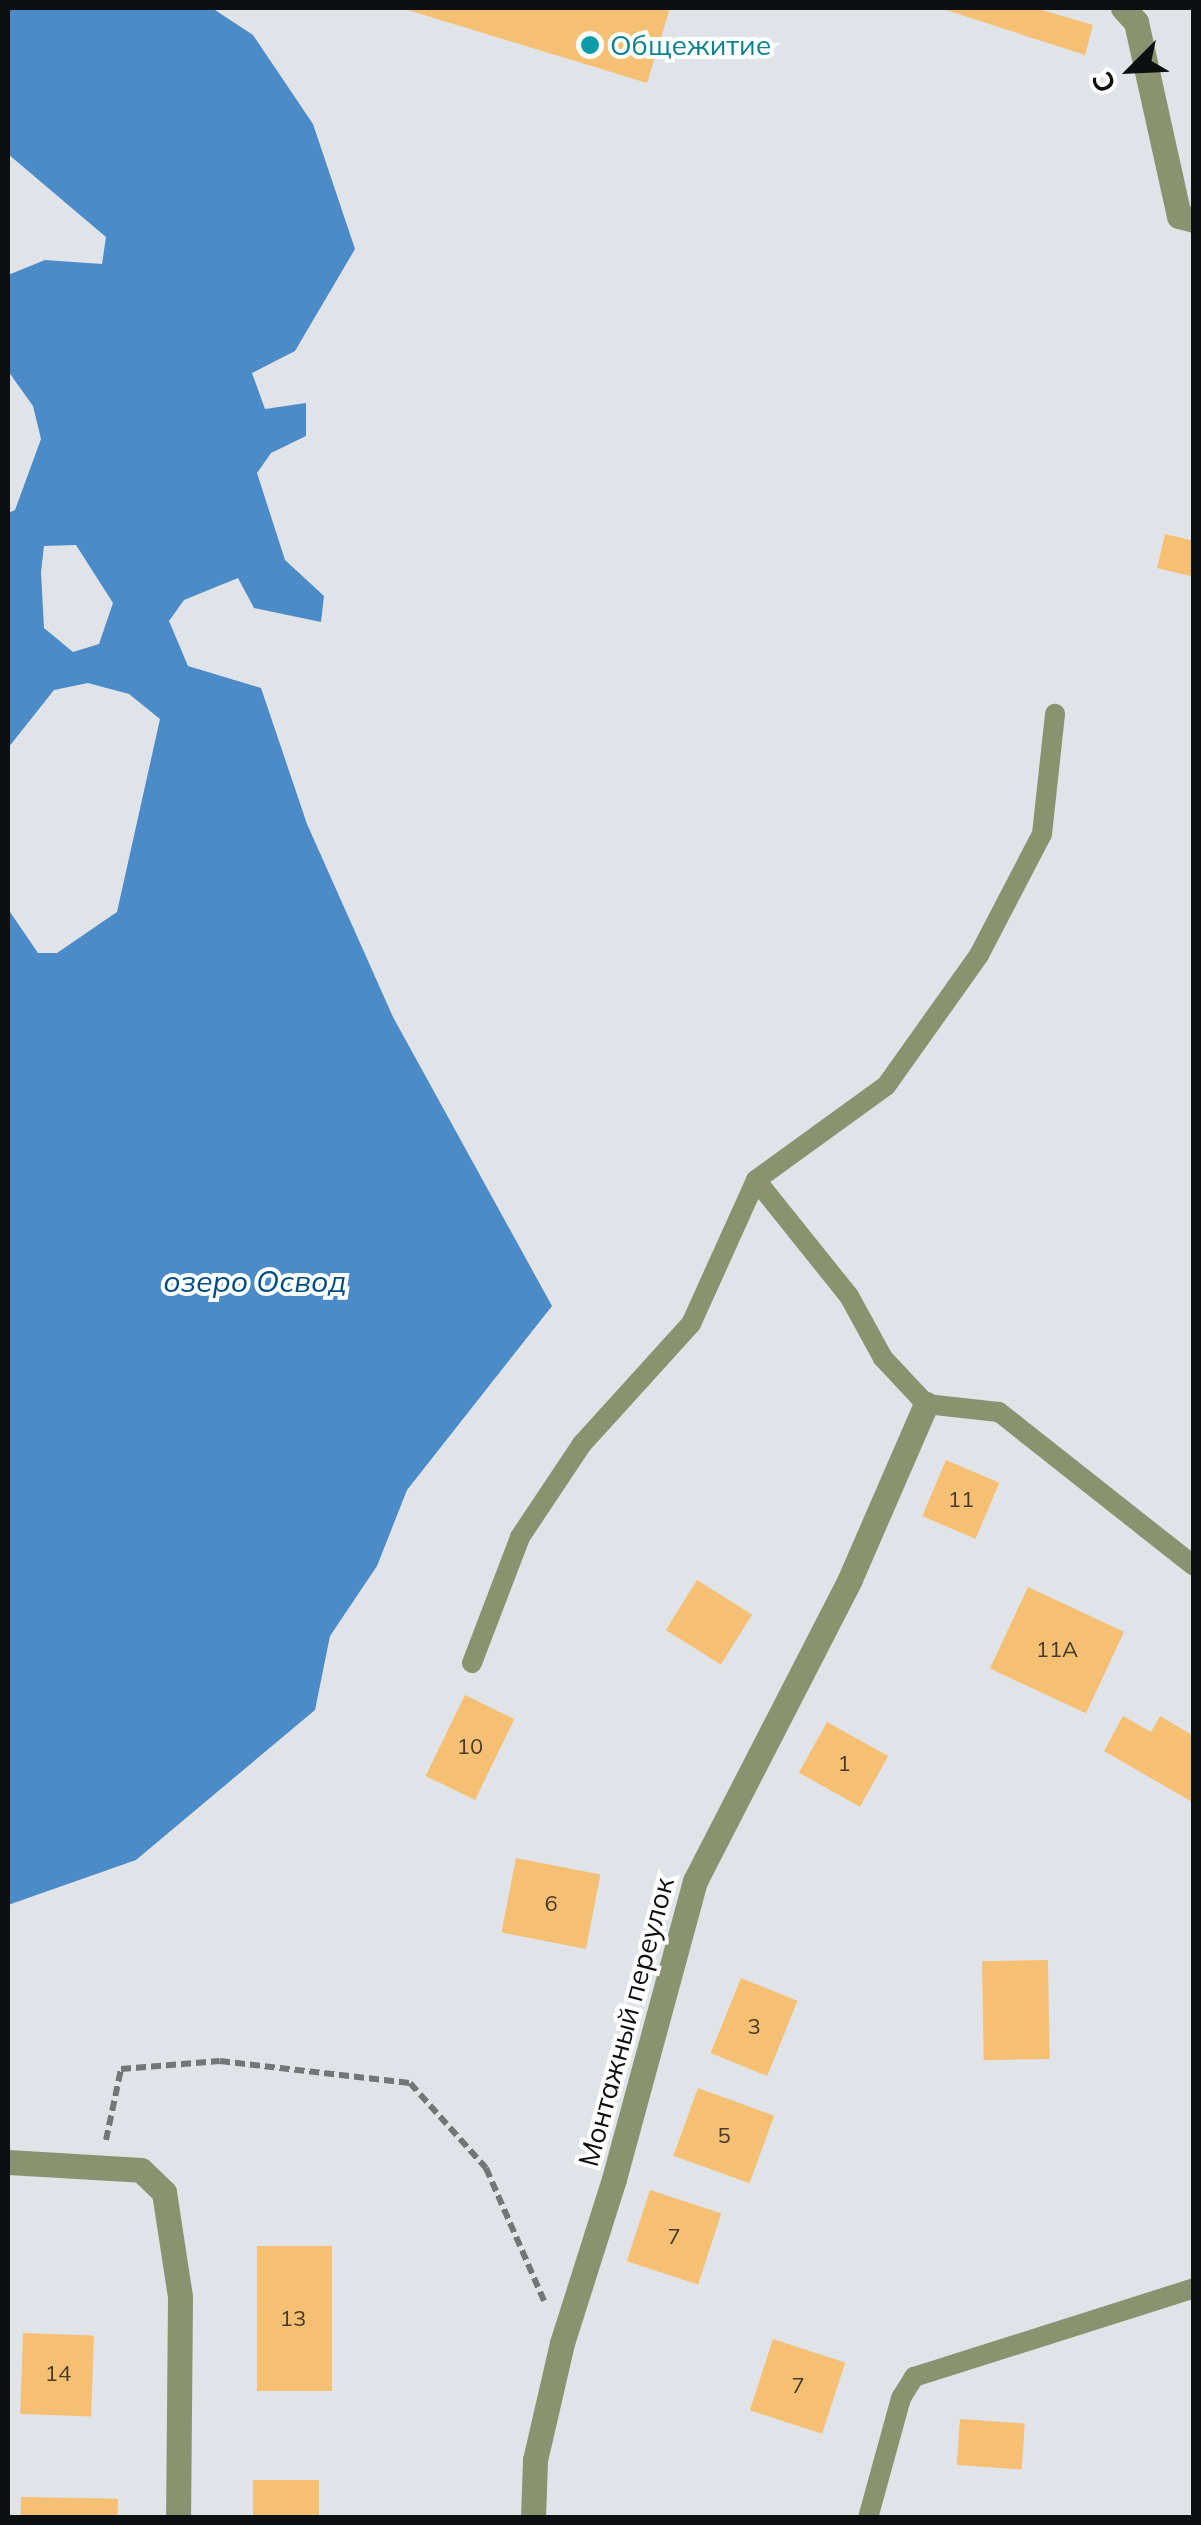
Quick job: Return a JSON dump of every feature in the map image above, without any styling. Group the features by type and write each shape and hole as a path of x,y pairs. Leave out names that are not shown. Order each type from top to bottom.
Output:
{"street":[{"path":"1124,8 1136,22 1186,218"},
{"name":"Монтажный переулок","path":"533,2518 535,2460 562,2343 614,2179 695,1881 850,1579 926,1404"},
{"path":"8,2162 102,2164 140,2170 164,2192 180,2297 178,2518"}],"lane":[{"path":"472,1664 520,1537 582,1444 691,1324 756,1180 886,1086 978,955 1042,834 1055,714"},
{"path":"756,1180 849,1296 883,1358 926,1404 999,1412 1194,1566"},
{"path":"868,2518 901,2398 914,2377 1194,2288"}],"path":[{"path":"102,2164 120,2069 220,2062 410,2083 486,2168 562,2343"}],"water":[{"name":"озеро Освод","path":"8,8 212,8 253,35 313,124 355,249 295,351 252,373 265,409 306,403 306,436 271,453 257,473 285,560 324,596 321,622 254,608 238,578 184,600 169,621 188,666 261,688 307,824 393,1017 552,1306 407,1490 377,1566 330,1636 315,1710 136,1860 8,1905 8,909 38,953 57,953 117,912 160,719 129,694 88,683 54,690 8,748 8,513 15,510 41,439 33,406 8,371 8,275 45,260 102,264 106,237 8,154","holes":["76,545 113,603 99,644 73,652 44,628 44,546"]}],"building":[{"name":"Общежитие","path":"401,8 670,8 647,83"},
{"path":"940,8 1035,8 1093,25 1085,55"},
{"path":"1165,534 1194,541 1194,577 1157,568"},
{"path":"946,1460 999,1483 976,1539 922,1516"},
{"path":"697,1580 752,1614 721,1664 666,1630"},
{"path":"1028,1587 1124,1632 1086,1713 990,1669"},
{"path":"465,1695 514,1719 475,1800 426,1776"},
{"path":"1123,1716 1151,1732 1160,1716 1194,1736 1194,1803 1104,1751"},
{"path":"827,1722 888,1756 860,1807 799,1773"},
{"path":"516,1858 600,1874 586,1949 501,1933"},
{"path":"1048,1960 1050,2059 984,2060 982,1961"},
{"path":"741,1978 798,2001 767,2076 711,2053"},
{"path":"698,2088 774,2116 749,2183 673,2156"},
{"path":"650,2190 721,2213 698,2285 627,2261"},
{"path":"257,2246 332,2246 332,2391 257,2391"},
{"path":"23,2333 94,2335 91,2416 20,2414"},
{"path":"773,2339 845,2362 822,2434 750,2410"},
{"path":"960,2419 1025,2424 1022,2469 957,2465"},
{"path":"253,2480 319,2480 319,2518 253,2518"},
{"path":"21,2497 118,2499 118,2518 21,2518"}],"place":[{"name":"Общежитие","path":"590,45"}]}
